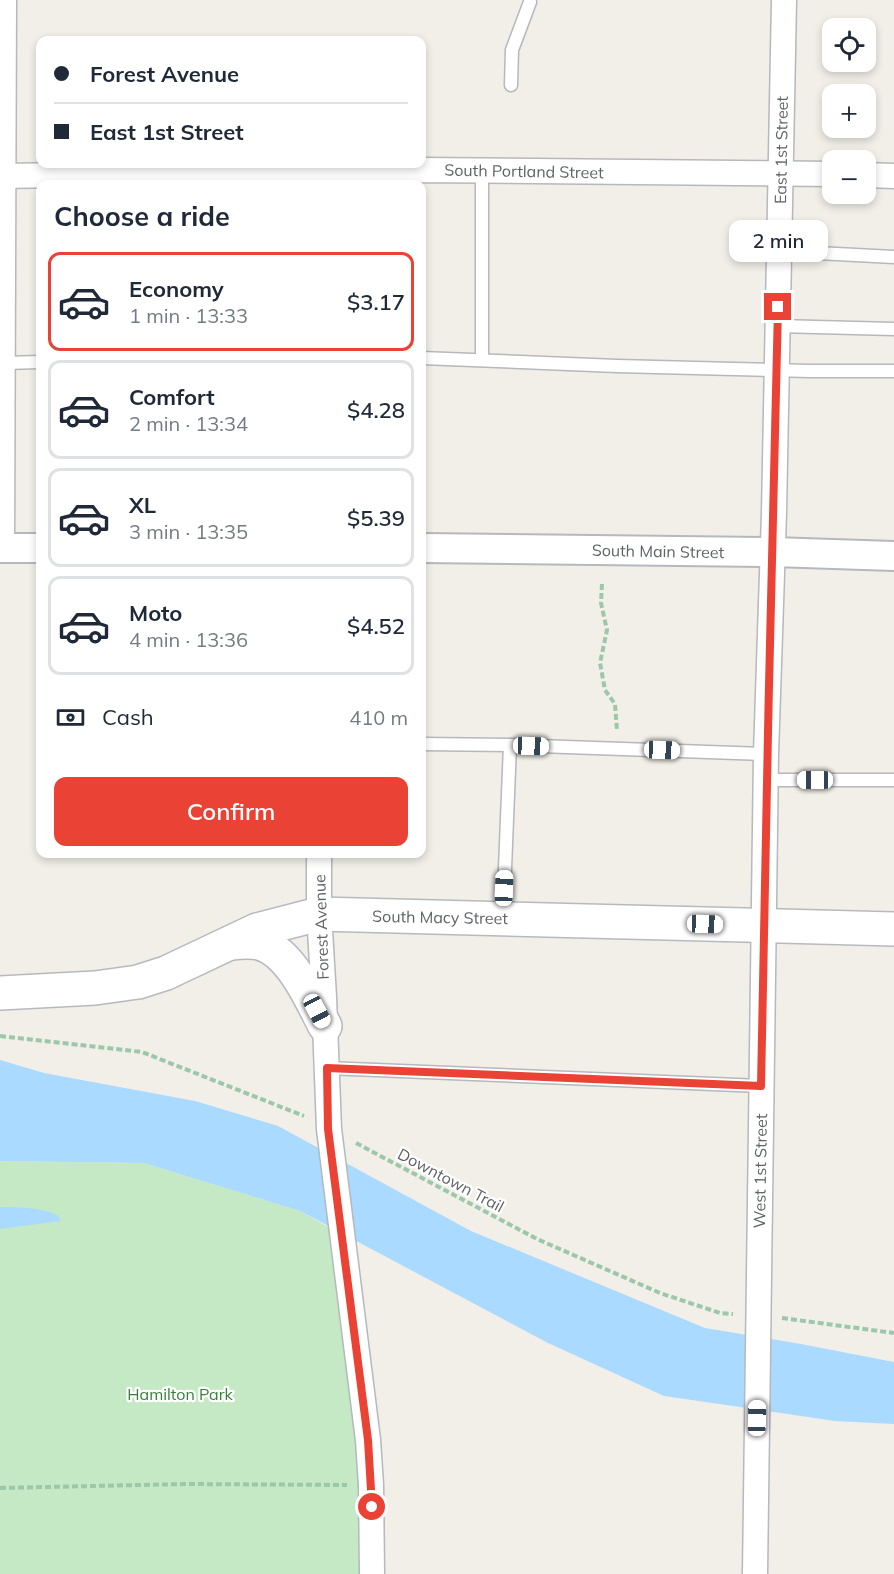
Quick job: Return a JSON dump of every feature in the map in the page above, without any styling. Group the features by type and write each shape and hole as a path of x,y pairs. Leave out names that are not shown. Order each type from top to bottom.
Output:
{"main road":[{"name":"South Macy Street","path":"0,993 95,988 138,982 166,973 257,930 319,914 894,929"},
{"path":"226,943 260,943 279,955 301,980 325,1026"}],"street":[{"path":"4,0 2,176 4,363 1,548 36,548"},
{"name":"East 1st Street","path":"772,552 784,0"},
{"name":"South Portland Street","path":"2,176 482,171 822,174"},
{"path":"876,175 894,176"},
{"name":"South Main Street","path":"426,548 772,552 894,556"},
{"name":"West 1st Street","path":"755,1574 765,780 772,552"},
{"name":"Forest Avenue","path":"319,858 319,914 329,1137 368,1440 372,1574"}],"lane":[{"path":"511,85 512,50 530,2"},
{"path":"482,171 482,359"},
{"path":"779,251 894,257"},
{"path":"777,326 894,330"},
{"path":"426,358 617,366 894,371"},
{"path":"4,363 36,362"},
{"path":"426,744 766,754"},
{"path":"503,919 510,745"},
{"path":"765,780 894,780"},
{"path":"327,1068 761,1086"}],"path":[{"path":"602,584 601,603 607,630 600,663 605,690 615,704 617,749"},
{"name":"Downtown Trail","path":"0,1036 142,1052 296,1111 329,1137 537,1239 660,1293 720,1313 758,1323 795,1319 894,1333"},
{"path":"0,1488 186,1484 371,1485"}],"green space":[{"name":"Hamilton Park","path":"0,1161 144,1163 300,1211 340,1234 372,1574 0,1574"}],"water":[{"path":"0,1060 44,1073 195,1101 278,1126 471,1231 705,1328 894,1362 894,1424 835,1421 664,1396 548,1343 300,1211 144,1163 0,1161"},
{"path":"0,1207 37,1209 59,1216 60,1221 0,1229"}],"route":[{"path":"372,1507 368,1440 328,1129 327,1068 761,1086 765,767 774,513 778,307"}]}
